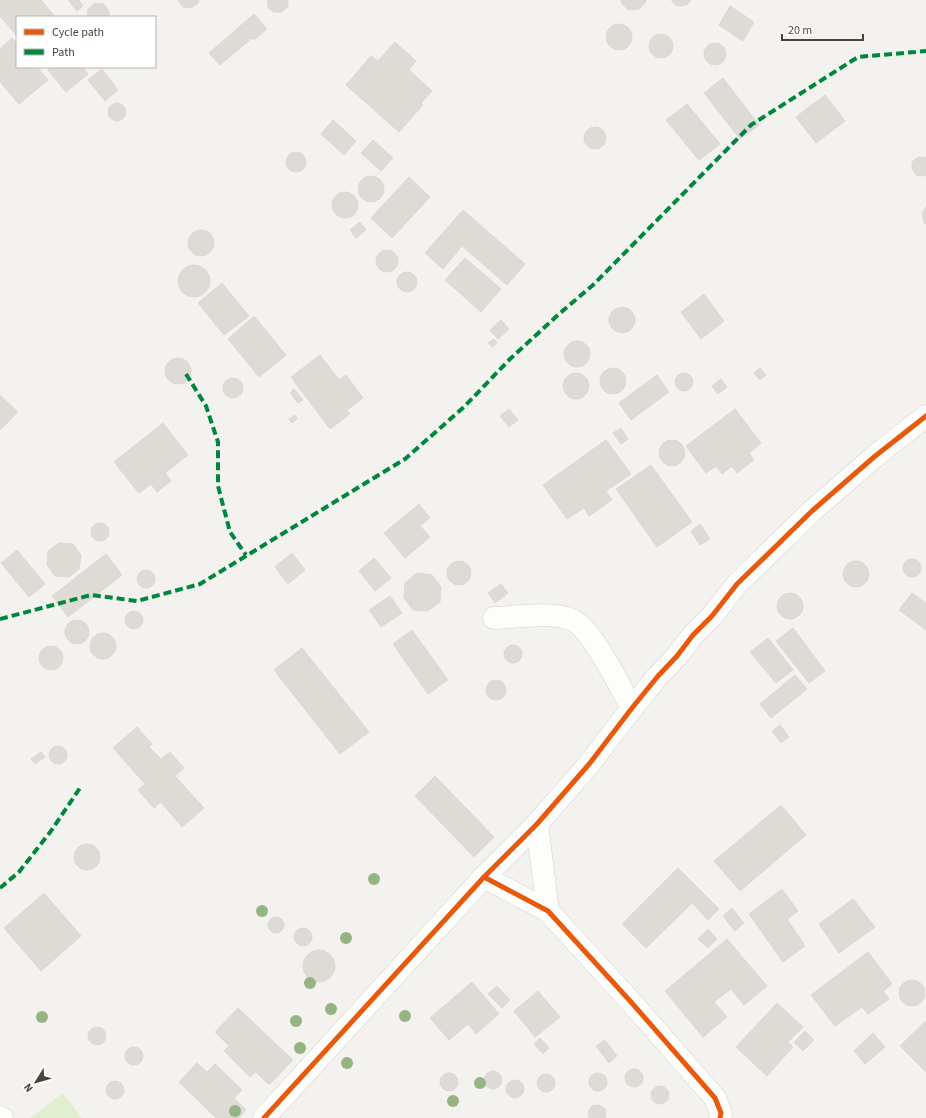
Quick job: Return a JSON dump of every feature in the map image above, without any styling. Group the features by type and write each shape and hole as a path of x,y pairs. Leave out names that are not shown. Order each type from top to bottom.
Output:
{"street":[{"path":"264,1118 484,877 537,824 590,763 632,708 693,635 712,616 738,584 812,511 874,457 923,424"},
{"path":"494,618 557,616 572,619 586,630 603,655 632,708"},
{"path":"537,824 548,911"},
{"path":"484,877 548,911 715,1098 721,1113 720,1118"}],"green space":[{"path":"63,1093 82,1118 30,1118"}],"building":[{"path":"0,0 41,0 54,16 16,16 16,35 0,16"},
{"path":"68,0 79,0 83,6 77,11"},
{"path":"178,0 199,0 198,3 191,8 183,7"},
{"path":"267,0 288,0 288,6 282,12 274,12 268,8"},
{"path":"621,0 646,0 639,9 629,10 622,4"},
{"path":"671,0 691,0 688,4 682,6 676,5"},
{"path":"95,3 104,4 109,11 109,16 87,16 88,9"},
{"path":"730,6 754,22 743,41 719,25"},
{"path":"254,14 267,29 254,40 252,38 220,65 209,53"},
{"path":"619,24 628,28 632,37 628,46 619,50 610,46 606,37 610,28"},
{"path":"661,34 666,35 672,41 672,51 666,57 661,58 656,57 650,51 649,46 650,41 656,35"},
{"path":"12,38 16,43 16,68 38,68 48,80 19,104 0,82 0,49"},
{"path":"395,42 416,61 409,70 432,91 421,103 423,105 399,132 346,85 371,56 378,61"},
{"path":"715,43 723,46 726,54 723,62 715,65 707,62 704,54 707,46"},
{"path":"51,68 84,68 88,74 66,92 48,70"},
{"path":"102,69 118,90 105,101 88,80"},
{"path":"723,78 759,125 740,139 704,93"},
{"path":"825,95 845,121 816,143 796,117"},
{"path":"113,103 121,103 126,108 124,119 121,121 113,121 108,116 108,108"},
{"path":"687,104 720,144 699,160 666,120"},
{"path":"333,120 356,141 344,155 321,134"},
{"path":"595,127 603,130 606,138 603,146 595,149 587,146 584,138 587,130"},
{"path":"373,140 393,158 381,171 361,153"},
{"path":"296,152 303,155 306,162 303,169 296,172 289,169 286,162 289,155"},
{"path":"918,157 926,158 926,175 924,176 916,175 912,169 912,162"},
{"path":"371,176 380,180 384,189 380,198 371,202 362,198 358,189 362,180"},
{"path":"409,177 430,197 392,238 371,218"},
{"path":"345,192 354,196 358,205 354,214 345,218 336,214 332,205 336,196"},
{"path":"926,206 926,224 924,223 922,213"},
{"path":"463,210 525,264 507,285 462,246 443,269 425,253"},
{"path":"360,222 366,230 356,238 350,230"},
{"path":"201,230 210,234 214,243 210,252 201,256 192,252 188,243 192,234"},
{"path":"383,250 391,250 398,257 398,265 391,272 383,272 376,265 376,257"},
{"path":"465,258 501,289 481,312 445,280"},
{"path":"191,265 197,265 207,272 210,281 209,287 203,294 197,297 191,297 181,290 178,284 178,278 185,268"},
{"path":"407,272 414,275 417,282 414,289 407,292 400,289 397,282 400,275"},
{"path":"222,283 249,316 224,335 198,303"},
{"path":"704,294 724,321 701,339 681,312"},
{"path":"622,307 631,311 635,320 631,329 622,333 613,329 609,320 613,311"},
{"path":"254,316 286,355 259,377 228,339"},
{"path":"501,320 509,329 498,339 490,330"},
{"path":"494,339 497,343 492,347 488,343"},
{"path":"577,341 586,345 590,354 586,363 577,367 568,363 564,354 568,345"},
{"path":"320,355 339,380 346,375 363,398 347,410 350,414 330,429 291,377"},
{"path":"178,358 187,362 191,371 187,380 178,384 169,380 165,371 169,362"},
{"path":"613,368 622,372 626,381 622,390 613,394 604,390 600,381 604,372"},
{"path":"760,368 766,375 760,380 754,373"},
{"path":"576,373 585,377 589,386 585,395 576,399 567,395 563,386 567,377"},
{"path":"680,373 688,373 693,378 691,389 688,391 680,391 675,386 675,378"},
{"path":"657,375 669,392 631,420 619,403"},
{"path":"233,378 240,381 243,388 240,395 233,398 226,395 223,388 226,381"},
{"path":"721,379 727,387 718,394 712,386"},
{"path":"294,389 303,400 298,403 290,393"},
{"path":"0,395 18,412 0,430"},
{"path":"509,409 518,420 509,427 500,416"},
{"path":"735,409 761,443 749,453 754,460 737,473 732,466 722,474 716,466 706,473 686,446"},
{"path":"295,415 297,419 292,423 289,419"},
{"path":"163,423 188,455 165,473 171,481 157,492 151,484 139,493 114,462"},
{"path":"621,428 628,439 621,444 613,433"},
{"path":"606,440 631,474 606,491 612,500 589,516 584,508 567,519 543,485"},
{"path":"672,440 681,444 685,453 681,462 672,466 663,462 659,453 663,444"},
{"path":"651,465 692,522 657,547 616,489"},
{"path":"419,504 430,518 420,526 430,537 405,558 384,533"},
{"path":"96,523 104,523 109,528 107,539 104,541 96,541 91,536 91,528"},
{"path":"700,524 710,539 700,545 691,531"},
{"path":"59,543 73,544 81,555 79,569 69,577 55,576 47,565 48,551"},
{"path":"17,550 45,584 29,597 1,563"},
{"path":"292,553 305,570 288,584 275,567"},
{"path":"106,554 122,575 68,617 52,596"},
{"path":"374,558 391,578 375,591 359,571"},
{"path":"908,559 916,559 921,564 919,575 916,577 908,577 903,572 903,564"},
{"path":"459,561 468,564 471,573 468,582 459,585 450,582 447,573 450,564"},
{"path":"856,561 865,565 869,574 865,583 856,587 847,583 843,574 847,565"},
{"path":"142,570 150,570 155,575 153,586 150,588 142,588 137,583 137,575"},
{"path":"417,573 432,575 441,587 440,602 428,611 413,610 404,598 405,583"},
{"path":"501,584 508,593 495,603 488,593"},
{"path":"790,593 799,597 803,606 799,615 790,619 781,615 777,606 781,597"},
{"path":"912,593 926,603 926,630 899,610"},
{"path":"390,596 402,613 381,627 369,610"},
{"path":"130,611 138,611 143,616 141,627 138,629 130,629 125,624 125,616"},
{"path":"77,620 82,621 88,627 88,637 82,643 77,644 72,643 66,637 65,632 66,627 72,621"},
{"path":"793,628 825,671 809,683 776,641"},
{"path":"412,630 448,680 428,694 393,644"},
{"path":"103,633 112,637 116,646 112,655 103,659 94,655 90,646 94,637"},
{"path":"768,638 793,670 776,683 750,652"},
{"path":"509,645 517,645 522,650 520,661 517,663 509,663 504,658 504,650"},
{"path":"51,646 59,650 63,658 59,666 51,670 43,666 39,658 43,650"},
{"path":"302,648 369,732 340,754 274,670"},
{"path":"795,675 807,689 771,718 760,704"},
{"path":"496,680 503,683 506,690 503,697 496,700 489,697 486,690 489,683"},
{"path":"780,725 789,737 781,743 772,731"},
{"path":"137,727 152,744 149,747 161,759 170,752 184,768 175,776 204,808 182,827 161,802 154,808 138,790 145,784 113,748"},
{"path":"54,746 62,746 67,751 65,762 62,764 54,764 49,759 49,751"},
{"path":"41,752 45,757 35,764 31,759"},
{"path":"435,776 494,837 474,857 415,796"},
{"path":"781,805 806,835 740,891 714,861"},
{"path":"87,844 96,848 100,857 96,866 87,870 78,866 74,857 78,848"},
{"path":"678,868 719,909 708,920 692,903 646,948 622,924"},
{"path":"782,889 798,911 787,919 805,946 783,962 749,914"},
{"path":"44,893 81,936 41,971 4,928"},
{"path":"853,899 875,927 839,953 819,924"},
{"path":"732,908 744,923 735,931 723,916"},
{"path":"276,917 282,919 284,925 282,931 276,933 270,931 268,925 270,919"},
{"path":"299,928 307,928 312,933 310,944 307,946 299,946 294,941 294,933"},
{"path":"708,929 717,939 708,948 698,939"},
{"path":"727,939 767,986 744,1005 731,989 714,1002 727,1017 703,1037 665,991"},
{"path":"319,950 330,955 335,966 330,977 319,982 308,977 303,966 308,955"},
{"path":"868,952 892,984 883,991 889,999 868,1014 862,1007 835,1026 811,995"},
{"path":"912,980 921,984 925,993 921,1002 912,1006 903,1002 899,993 903,984"},
{"path":"472,982 499,1014 476,1034 468,1024 449,1040 430,1018"},
{"path":"497,986 510,1000 502,1008 488,994"},
{"path":"538,991 560,1017 535,1037 514,1011"},
{"path":"777,1003 803,1027 788,1042 793,1047 767,1076 736,1047"},
{"path":"238,1008 293,1060 269,1085 256,1072 250,1077 224,1051 229,1046 215,1032"},
{"path":"926,1021 926,1072 900,1046"},
{"path":"93,1027 101,1027 106,1032 104,1043 101,1045 93,1045 88,1040 88,1032"},
{"path":"805,1031 814,1040 803,1051 794,1042"},
{"path":"873,1033 885,1047 865,1064 854,1051"},
{"path":"540,1038 549,1048 543,1054 534,1044"},
{"path":"605,1040 617,1056 609,1063 596,1046"},
{"path":"130,1047 138,1047 143,1052 141,1063 138,1065 130,1065 125,1060 125,1052"},
{"path":"197,1063 207,1072 215,1064 242,1090 234,1098 246,1110 239,1118 216,1118 179,1082"},
{"path":"634,1069 640,1072 643,1078 640,1084 634,1087 628,1084 625,1078 628,1072"},
{"path":"493,1071 499,1074 502,1080 499,1086 493,1089 487,1086 484,1080 487,1074"},
{"path":"449,1073 455,1076 458,1082 455,1088 449,1091 443,1088 440,1082 443,1076"},
{"path":"598,1073 604,1076 607,1082 604,1088 598,1091 592,1088 589,1082 592,1076"},
{"path":"546,1074 552,1077 555,1083 552,1089 546,1092 540,1089 537,1083 540,1077"},
{"path":"515,1080 521,1083 524,1089 521,1095 515,1098 509,1095 506,1089 509,1083"},
{"path":"111,1081 119,1081 124,1086 122,1097 119,1099 111,1099 106,1094 106,1086"},
{"path":"660,1086 666,1089 669,1095 666,1101 660,1104 654,1101 651,1095 654,1089"},
{"path":"599,1105 605,1109 606,1117 589,1118 588,1112 592,1106"}],"marked path":[{"path":"0,619 91,595 137,601 200,584 405,459 464,407 510,359 593,285 751,125 858,57 926,51"},
{"path":"186,374 206,406 218,442 218,486 230,532 246,555"},
{"path":"0,888 19,872 51,831 80,788"}],"cycle path":[{"path":"264,1118 484,877 537,824 590,763 658,676 677,656 693,635 712,616 737,584 812,511 874,457 926,416"},
{"path":"484,877 548,911 631,1002 715,1098 721,1113 720,1118"}]}
